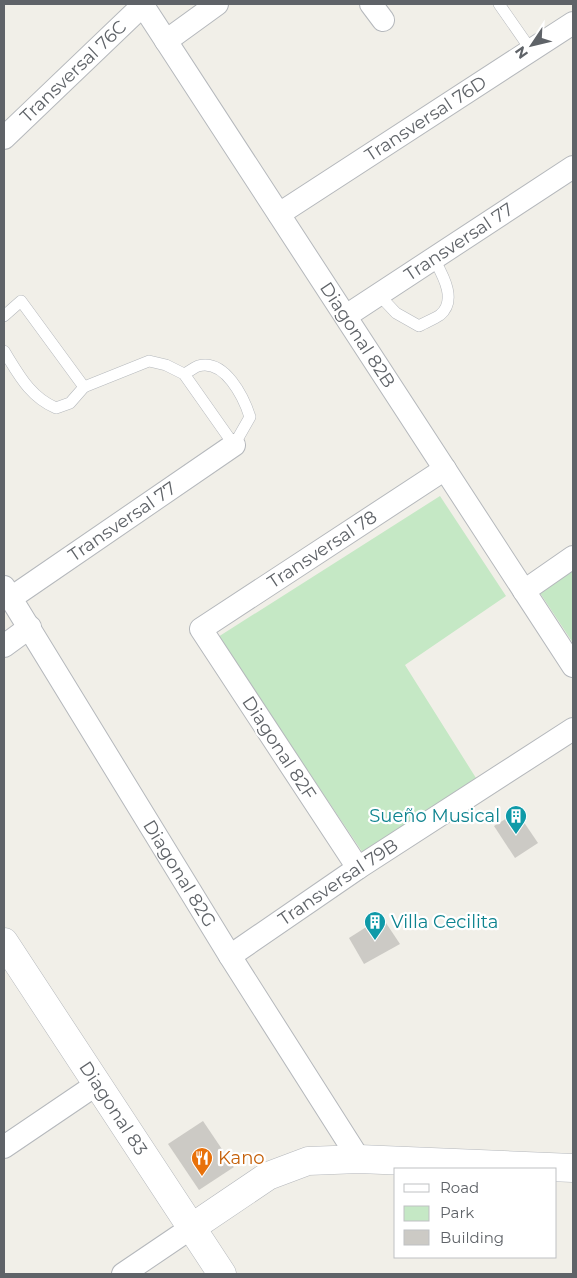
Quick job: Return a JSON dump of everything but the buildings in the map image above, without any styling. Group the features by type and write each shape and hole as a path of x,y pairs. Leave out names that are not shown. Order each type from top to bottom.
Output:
{"street":[{"path":"166,41 217,4"},
{"name":"Diagonal 82B","path":"142,5 573,666"},
{"name":"Transversal 76C","path":"4,138 142,5"},
{"name":"Transversal 76D","path":"279,214 573,22"},
{"name":"Transversal 77","path":"346,316 571,172"},
{"name":"Transversal 77","path":"8,593 234,445"},
{"name":"Transversal 78","path":"200,629 445,469"},
{"path":"524,591 573,557"},
{"name":"Diagonal 82G","path":"8,593 230,956 359,1159"},
{"path":"4,646 30,627"},
{"name":"Diagonal 82F","path":"200,629 358,868"},
{"name":"Transversal 79B","path":"230,956 358,868 573,729"},
{"name":"Diagonal 83","path":"4,942 190,1228 222,1274"},
{"path":"4,1146 97,1084"},
{"path":"123,1274 268,1176 294,1165 322,1159 359,1159 573,1168"}],"lane":[{"path":"499,4 531,50"},
{"path":"378,295 396,313 419,326 442,314 448,300 447,286 434,259"},
{"path":"4,316 21,301 84,387"},
{"path":"4,351 30,392 42,402 56,408 70,404 84,387 149,362 166,365 184,374 234,445 250,417 244,398 229,377 213,368 200,366 184,374"}],"green space":[{"path":"440,496 506,596 405,665 476,778 363,853 218,637"},
{"path":"573,568 573,643 538,590"}],"place":[{"name":"Sueño Musical","path":"516,835"},
{"name":"Villa Cecilita","path":"375,941"},
{"name":"Kano","path":"202,1177"}]}
